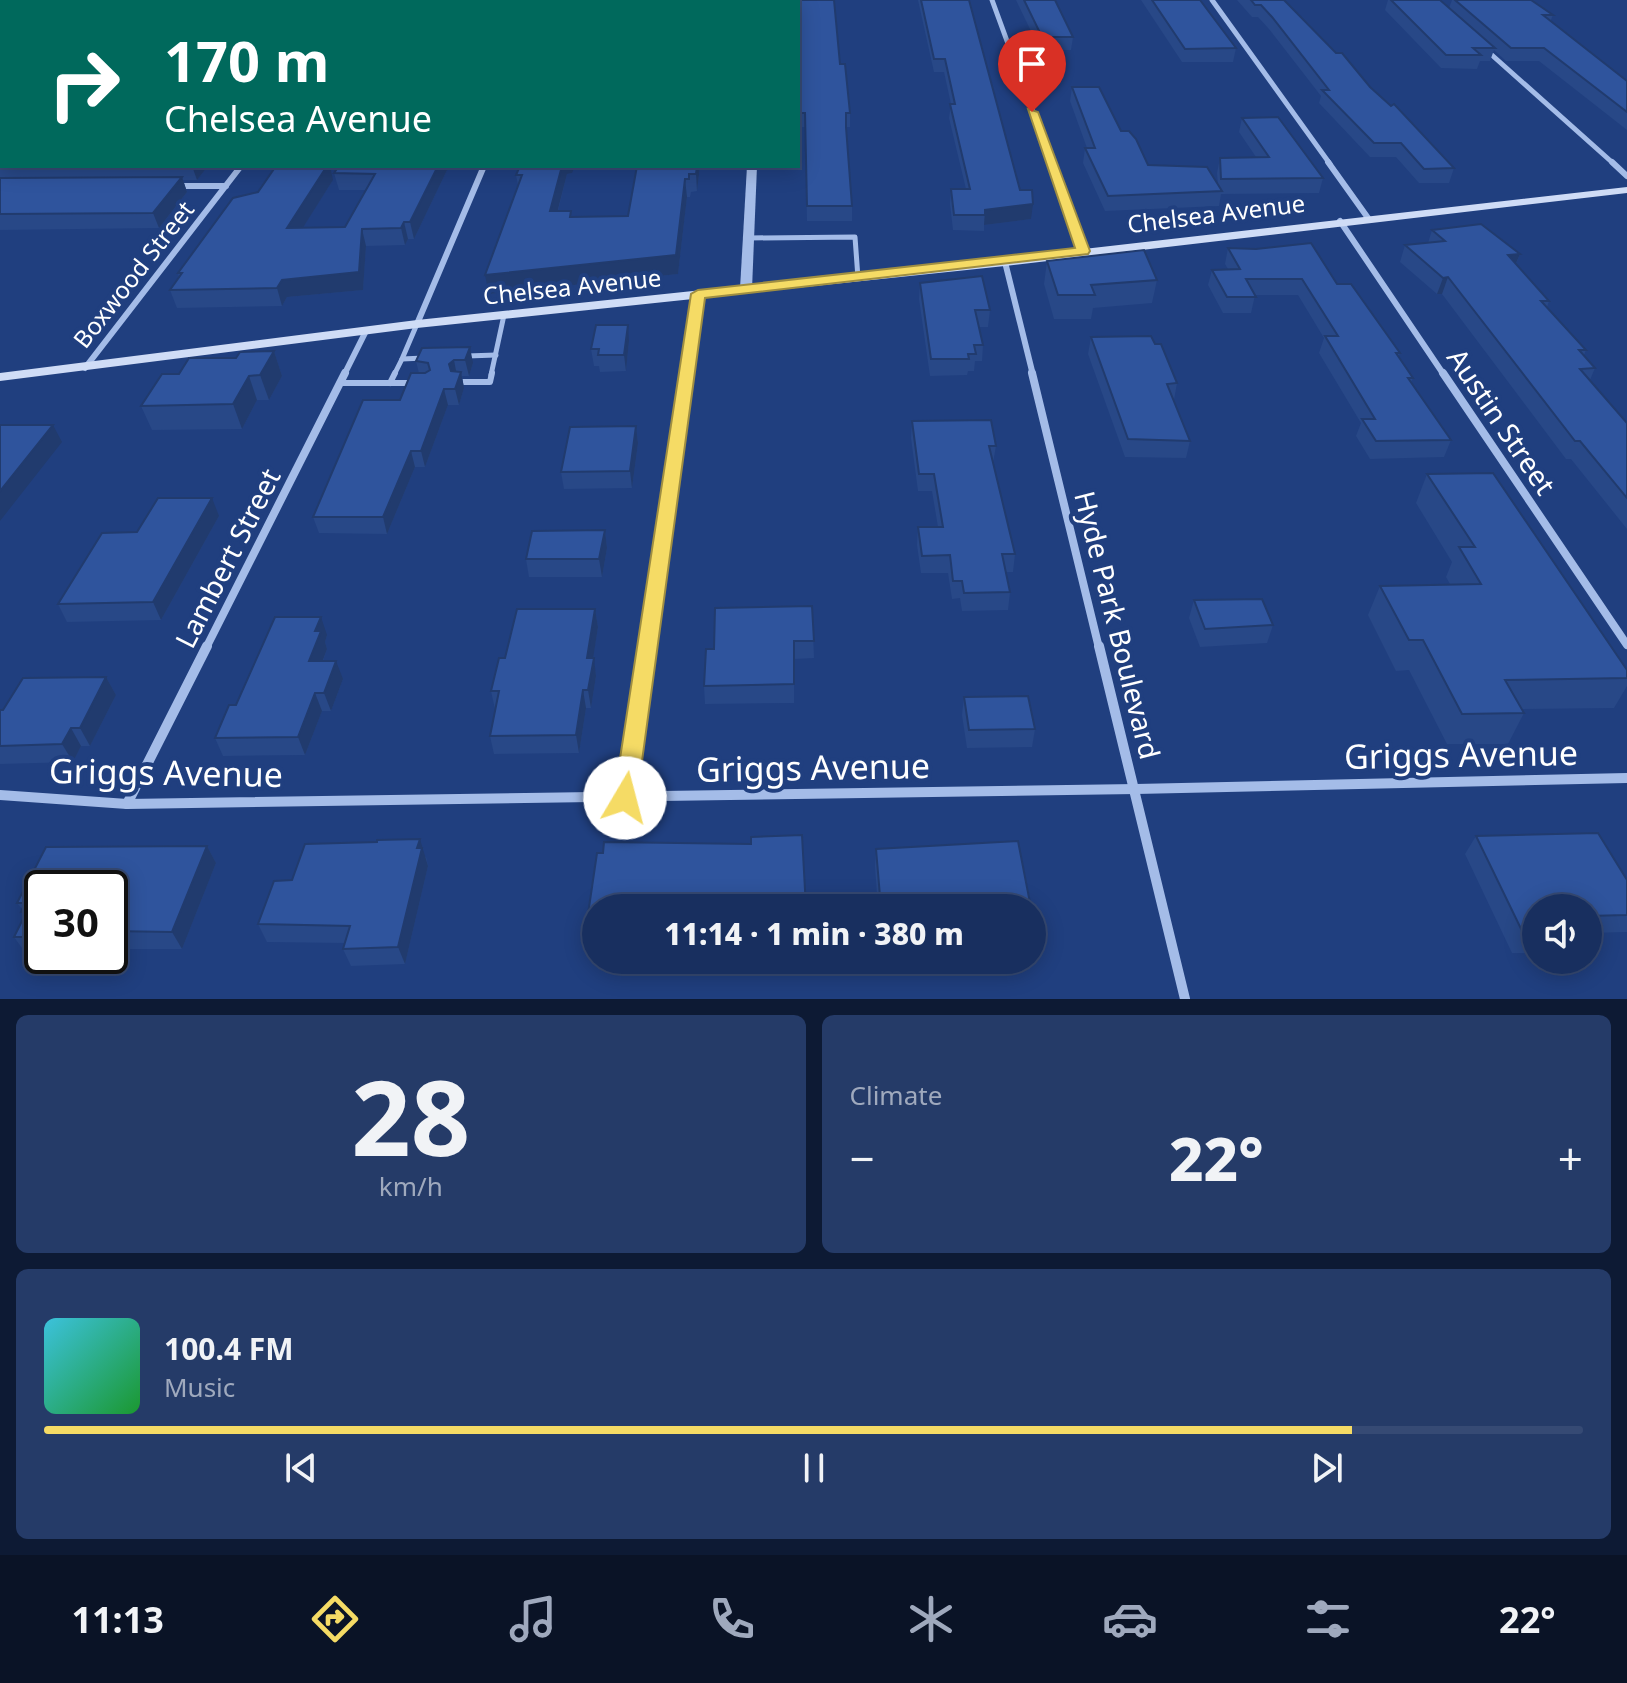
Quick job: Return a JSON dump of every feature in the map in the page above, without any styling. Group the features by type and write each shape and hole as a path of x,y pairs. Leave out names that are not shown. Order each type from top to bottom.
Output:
{"main road":[{"name":"Chelsea Avenue","path":"1,378 417,324 1005,262 1627,190"}],"street":[{"path":"992,0 1083,251"},
{"path":"1212,0 1368,218"},
{"path":"1476,41 1627,176"},
{"name":"Boxwood Street","path":"85,368 240,168"},
{"path":"417,324 483,168"},
{"path":"746,289 752,168"},
{"path":"166,187 226,186"},
{"name":"Austin Street","path":"1340,221 1627,645"},
{"name":"Hyde Park Boulevard","path":"1005,262 1185,999"},
{"path":"625,798 698,294"},
{"name":"Lambert Street","path":"127,804 366,331"},
{"name":"Griggs Avenue","path":"0,795 127,804 625,798 1627,778"}],"lane":[{"path":"749,238 855,237 858,278"},
{"path":"458,382 490,382 504,315"},
{"path":"390,383 417,324"},
{"path":"464,356 496,355"},
{"path":"402,359 433,357"},
{"path":"340,383 415,383"}],"building":[{"path":"800,0 834,0 840,64 845,64 850,113 846,113 846,127 852,206 807,206 805,113 801,113"},
{"path":"921,0 969,0 1020,190 1032,190 1033,204 985,210 985,215 954,215 951,189 970,189 950,104 955,104 945,59 934,59"},
{"path":"1024,0 1055,0 1073,37 1042,37"},
{"path":"1152,0 1200,0 1236,48 1185,49"},
{"path":"1251,0 1284,0 1336,53 1342,53 1370,87 1391,106 1394,104 1454,168 1424,169 1401,143 1374,143 1322,90 1329,90 1272,17 1261,5 1255,5"},
{"path":"1391,0 1440,0 1495,48 1473,48 1481,55 1446,55"},
{"path":"1455,0 1531,0 1553,15 1543,15 1627,81 1627,112 1544,48 1511,48"},
{"path":"1072,87 1099,87 1121,131 1129,131 1136,139 1148,165 1207,167 1222,191 1108,196 1085,148 1095,148"},
{"path":"1278,117 1323,178 1221,179 1220,158 1269,157 1242,118"},
{"path":"275,168 326,168 287,228 345,227 375,174 334,173 338,168 437,168 410,222 404,222 401,228 362,229 359,272 282,280 277,288 170,290 182,273 178,273 233,198 258,192"},
{"path":"519,168 561,168 550,211 571,211 570,217 628,216 637,168 697,168 696,174 689,174 689,179 685,179 676,255 485,275 522,175 516,175"},
{"path":"182,177 153,213 0,214 0,178"},
{"path":"1481,224 1520,254 1508,255 1549,301 1541,301 1586,350 1579,350 1595,368 1580,369 1627,423 1627,498 1580,441 1575,441 1448,277 1443,278 1405,245 1445,241 1432,230"},
{"path":"1311,243 1337,284 1351,284 1400,353 1396,353 1413,378 1408,378 1451,440 1376,441 1362,419 1375,419 1325,336 1338,336 1302,279 1246,279 1256,297 1227,297 1212,270 1240,269 1228,248 1256,249"},
{"path":"1144,250 1157,280 1091,285 1095,295 1058,295 1047,261"},
{"path":"982,276 990,310 975,310 983,345 974,345 976,354 968,354 969,359 931,359 920,283"},
{"path":"596,325 628,325 624,355 598,355 599,349 591,349"},
{"path":"1151,336 1155,344 1161,344 1177,383 1167,384 1190,441 1128,439 1091,337"},
{"path":"470,347 465,360 454,360 449,364 451,371 461,372 455,389 444,389 421,451 411,451 383,517 313,517 363,400 400,400 411,373 430,370 428,363 416,361 422,348"},
{"path":"274,351 260,375 249,376 233,404 141,406 162,374 179,374 189,358 236,358 240,352"},
{"path":"991,420 996,446 989,446 1015,554 1002,554 1010,592 964,593 962,581 953,581 950,555 922,556 918,527 943,527 934,474 919,474 912,421"},
{"path":"0,425 53,425 0,491"},
{"path":"636,426 630,471 561,472 570,427"},
{"path":"1493,473 1627,670 1627,678 1505,680 1524,713 1462,714 1423,640 1409,640 1380,586 1481,584 1459,547 1475,547 1427,474"},
{"path":"158,498 212,498 153,602 58,604 102,533 137,532"},
{"path":"605,530 599,559 526,559 532,531"},
{"path":"1262,599 1273,625 1205,629 1194,600"},
{"path":"812,606 814,641 794,641 794,684 704,686 706,649 714,649 715,608"},
{"path":"517,609 595,609 587,658 594,658 588,690 583,690 576,735 490,736 499,691 491,691 499,658 505,658"},
{"path":"275,617 321,617 315,631 321,631 309,661 336,661 324,693 315,693 298,737 215,738 229,705 236,705"},
{"path":"106,677 80,728 71,728 62,744 0,746 0,710 3,710 23,678"},
{"path":"1028,696 1035,729 969,730 964,697"},
{"path":"1598,833 1627,880 1627,915 1602,916 1602,894 1522,894 1522,931 1476,836"},
{"path":"802,835 805,894 591,894 597,853 603,853 604,842 751,844 751,837"},
{"path":"420,839 417,848 422,848 398,947 343,949 350,926 258,924 274,881 292,880 305,844"},
{"path":"1018,841 1028,894 880,894 876,849"},
{"path":"207,846 172,932 128,931 128,870 34,870 46,847"},
{"path":"24,889 24,903 17,903"},
{"path":"24,917 24,937 14,937"}],"route":[{"path":"625,798 698,294 1083,251 1032,112"}]}
